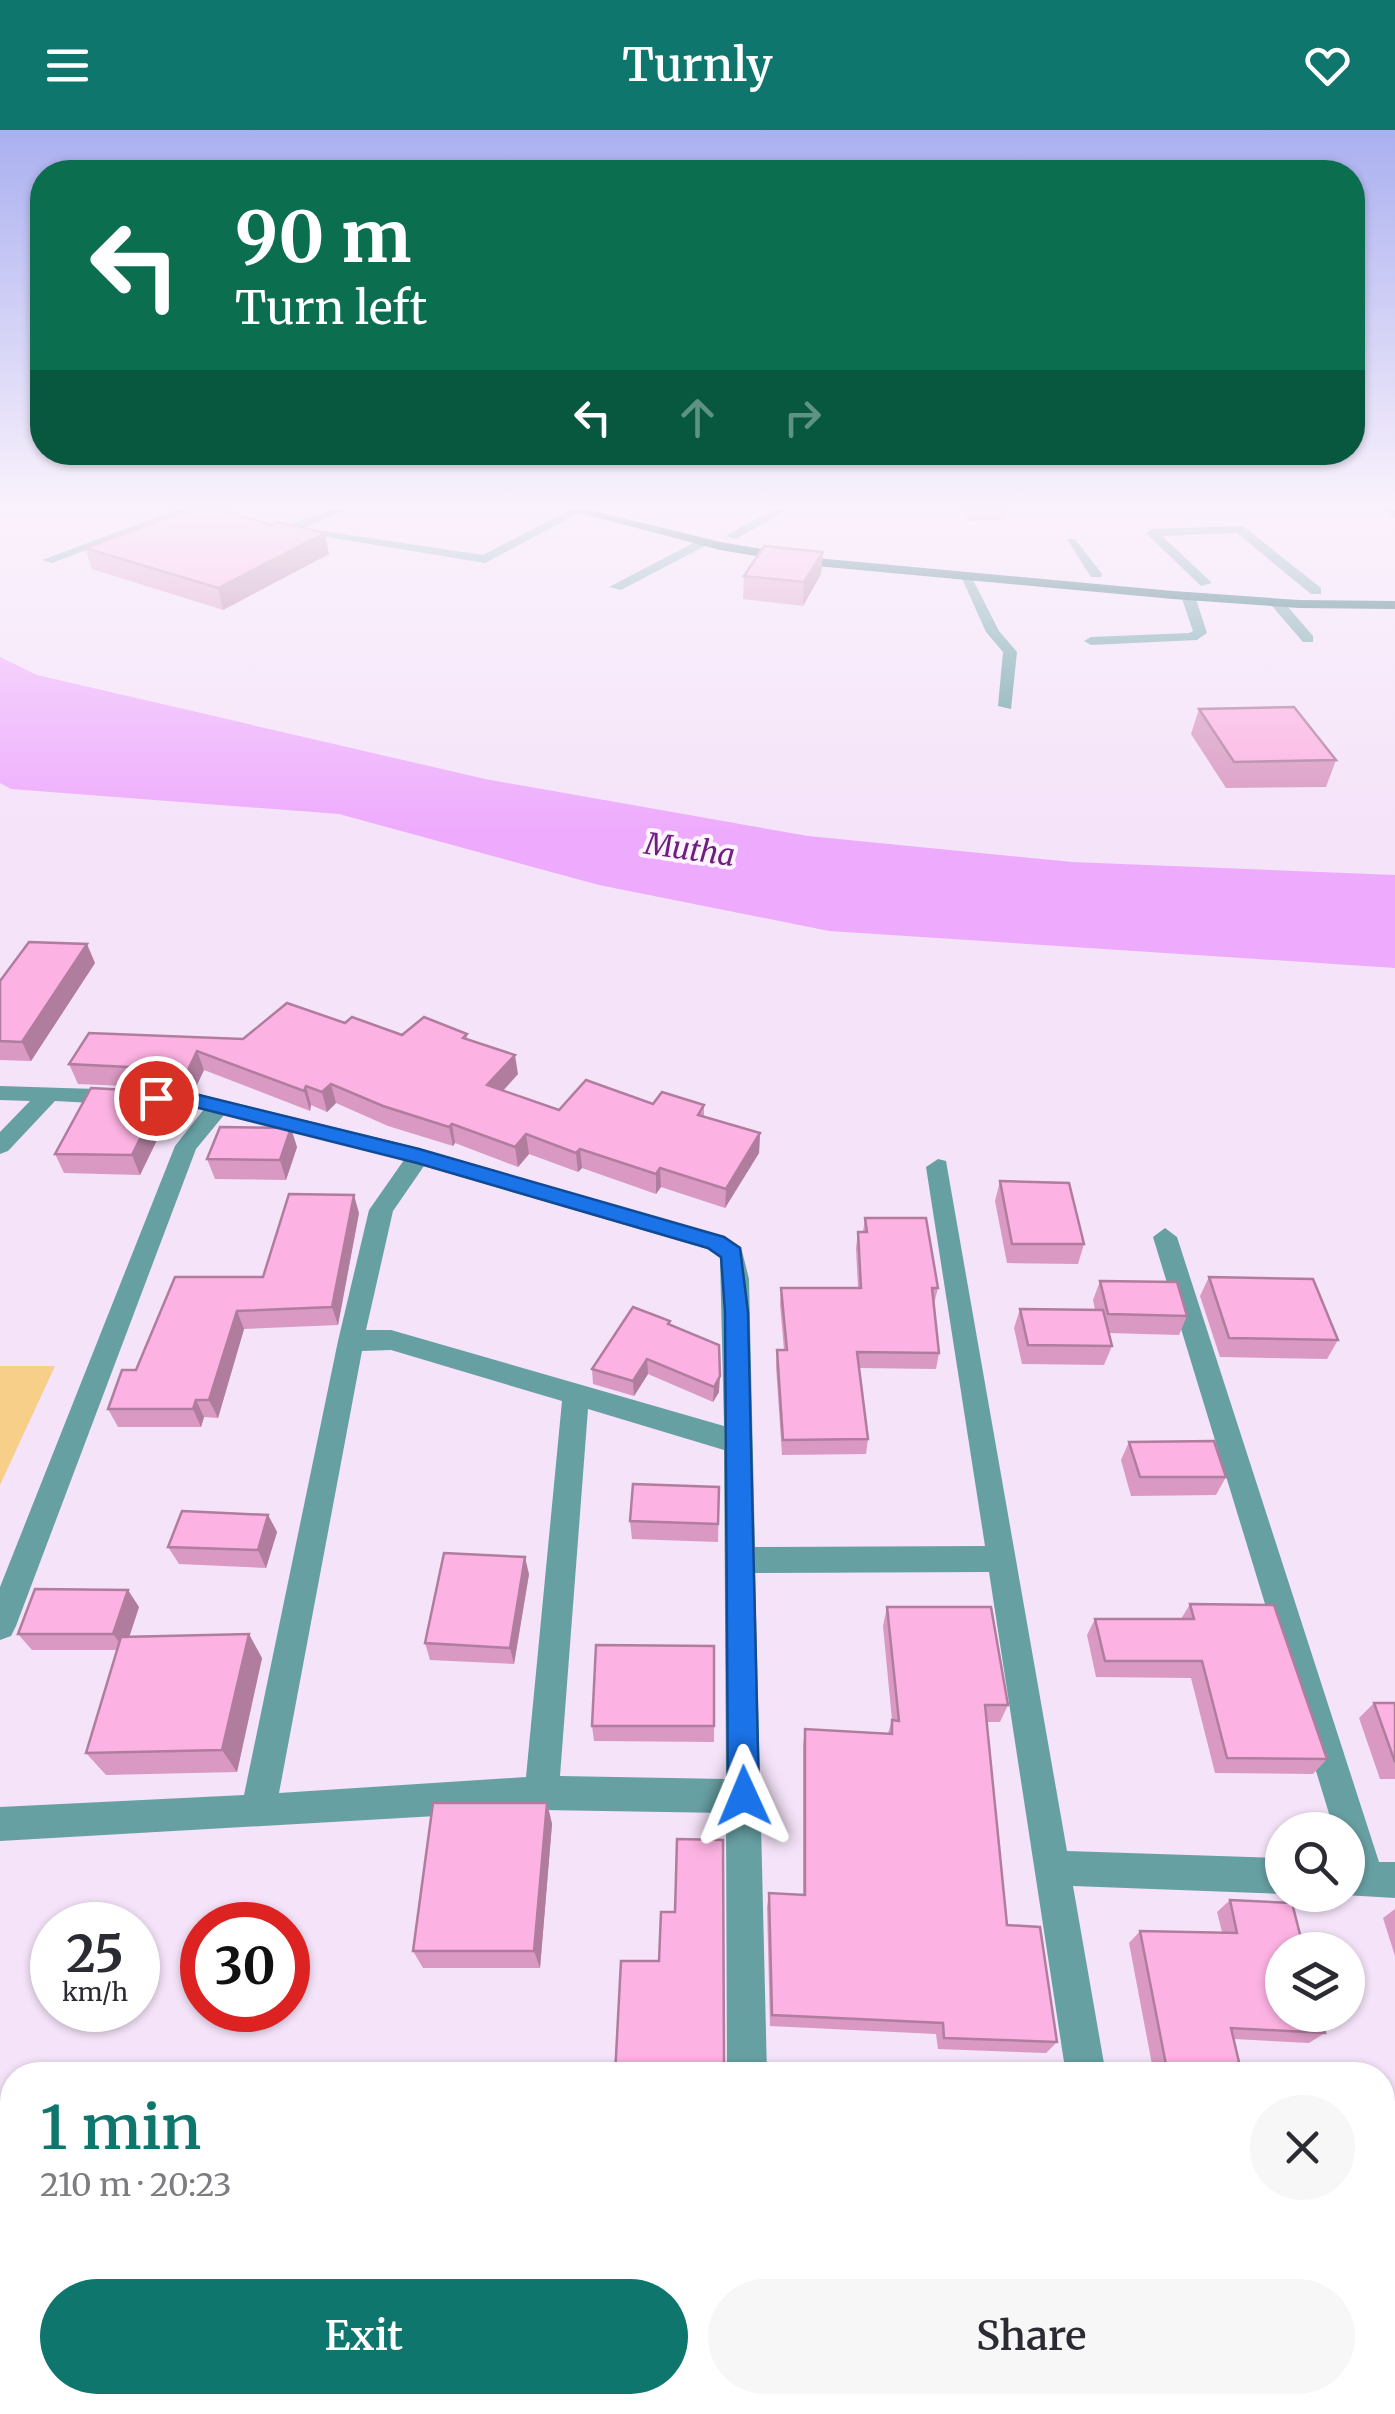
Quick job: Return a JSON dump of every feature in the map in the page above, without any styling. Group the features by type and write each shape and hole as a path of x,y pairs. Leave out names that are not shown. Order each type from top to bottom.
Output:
{"street":[{"path":"985,616 1010,652 1006,706"},
{"path":"1090,641 1192,638 1200,633 1196,616"},
{"path":"1288,616 1308,639"},
{"path":"0,1092 191,1099 419,1156 716,1242 732,1254 747,2062"},
{"path":"0,1146 49,1094"},
{"path":"0,1626 186,1146 219,1106"},
{"path":"258,1812 350,1341 381,1210 419,1156"},
{"path":"938,1167 1084,2062"},
{"path":"1165,1237 1370,1879"},
{"path":"350,1341 391,1340 738,1442"},
{"path":"542,1793 576,1394"},
{"path":"740,1560 1002,1558"},
{"path":"0,1824 542,1793 744,1796"},
{"path":"1052,1868 1265,1875"}],"shaded area":[{"path":"0,1366 55,1366 0,1485"}],"water":[{"name":"Mutha","path":"0,657 37,675 485,779 808,836 1072,862 1395,875 1395,968 829,931 599,885 339,814 11,789 0,783"}],"building":[{"path":"1294,707 1336,760 1234,762 1199,709"},
{"path":"29,942 87,944 22,1042 0,1041 0,981"},
{"path":"287,1003 345,1023 352,1017 402,1035 424,1017 467,1034 463,1038 515,1055 487,1085 559,1110 586,1080 653,1104 662,1092 704,1105 698,1115 760,1133 726,1189 660,1168 656,1174 580,1149 576,1153 526,1134 515,1147 452,1124 449,1127 383,1106 331,1084 322,1092 306,1086 304,1091 197,1051 188,1070 69,1064 89,1033 243,1039"},
{"path":"91,1088 163,1092 132,1155 55,1154"},
{"path":"220,1127 291,1128 280,1160 207,1159"},
{"path":"1000,1181 1069,1183 1084,1244 1012,1244"},
{"path":"289,1194 354,1195 332,1307 237,1311 209,1400 196,1400 193,1409 108,1409 122,1370 136,1370 175,1277 263,1277"},
{"path":"865,1218 926,1218 938,1288 932,1288 939,1353 857,1352 868,1439 783,1440 777,1350 787,1350 781,1288 861,1288 858,1232 867,1232"},
{"path":"1209,1277 1313,1279 1338,1340 1229,1338"},
{"path":"1100,1281 1177,1282 1187,1316 1108,1314"},
{"path":"633,1307 719,1345 720,1376 714,1387 647,1359 633,1381 592,1369"},
{"path":"1020,1309 1103,1310 1112,1346 1028,1345"},
{"path":"1214,1441 1226,1477 1140,1477 1129,1442"},
{"path":"633,1484 719,1487 718,1524 630,1521"},
{"path":"182,1511 268,1515 258,1550 168,1547"},
{"path":"444,1553 525,1557 510,1648 425,1643"},
{"path":"35,1589 128,1590 113,1634 18,1634"},
{"path":"1190,1604 1274,1605 1327,1759 1227,1758 1202,1661 1105,1661 1095,1619 1194,1619"},
{"path":"887,1607 991,1607 1008,1705 985,1705 1007,1925 1040,1927 1057,2042 944,2038 943,2023 772,2015 769,1893 805,1895 805,1729 892,1734 892,1720 899,1721"},
{"path":"249,1634 222,1750 86,1753 121,1637"},
{"path":"596,1645 714,1646 714,1726 592,1726"},
{"path":"1374,1703 1395,1703 1395,1762"},
{"path":"433,1803 547,1803 534,1951 413,1951"},
{"path":"677,1839 723,1840 724,2062 616,2062 621,1961 659,1961 661,1912 675,1912"},
{"path":"1230,1900 1265,1902 1265,1912 1294,1912 1299,1932 1265,1932 1265,2030 1231,2028 1239,2062 1165,2062 1140,1931 1237,1933"}],"route":[{"path":"156,1098 191,1099 419,1156 716,1242 732,1254 736,1279 744,1796"}]}
